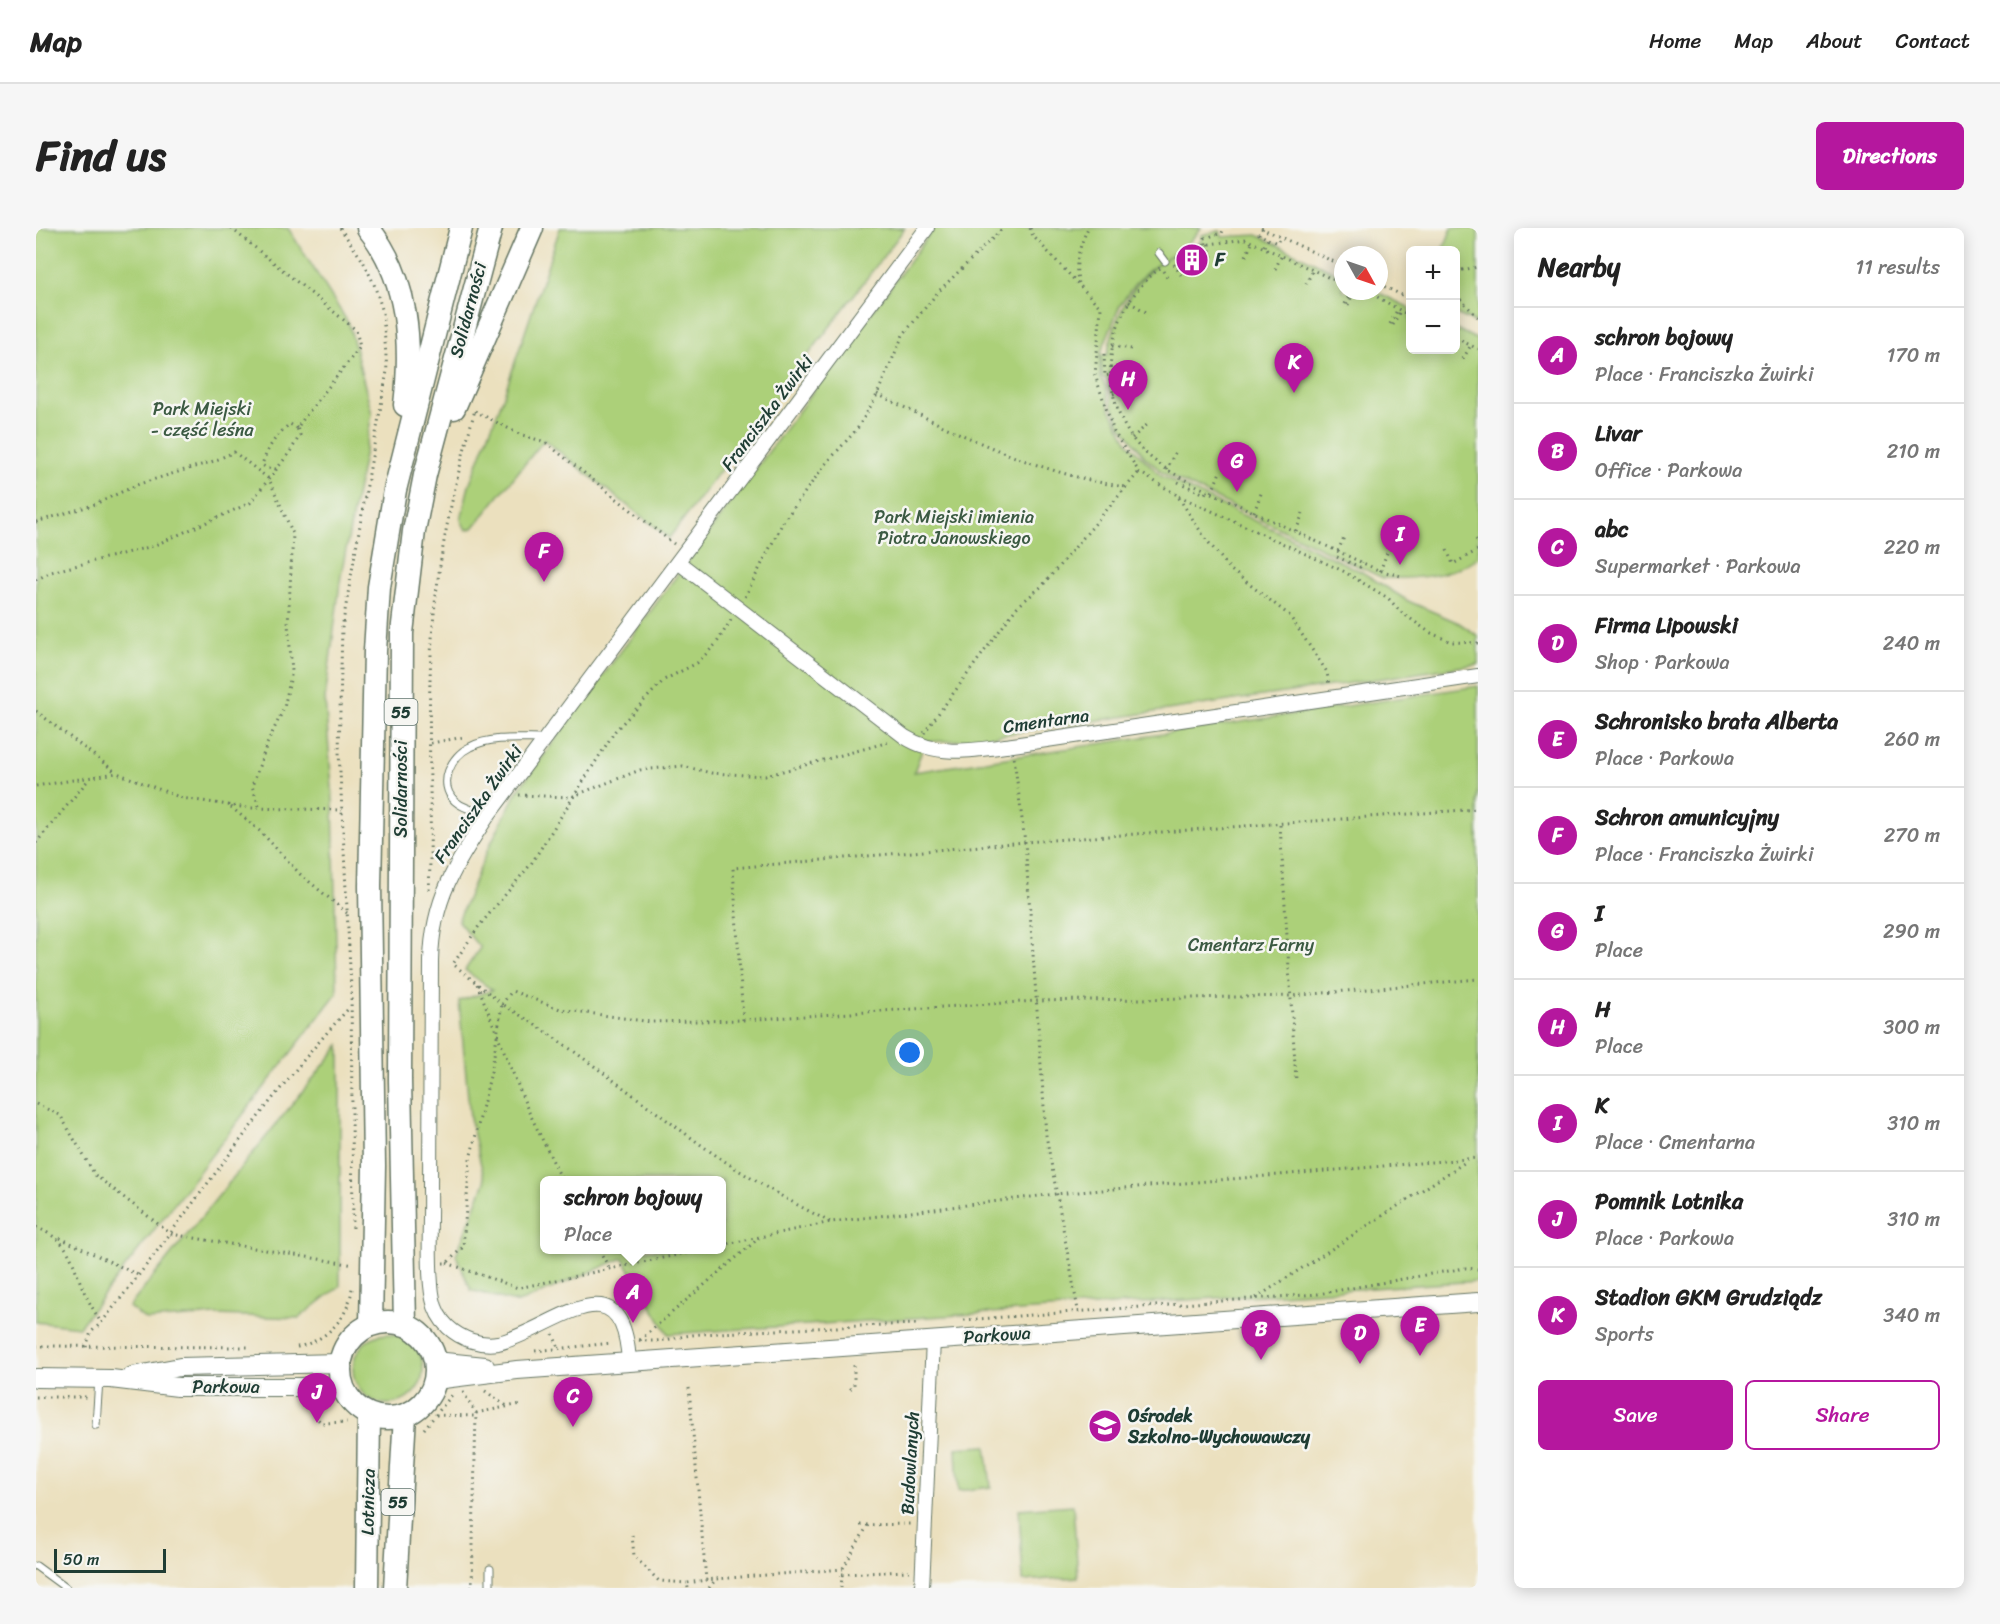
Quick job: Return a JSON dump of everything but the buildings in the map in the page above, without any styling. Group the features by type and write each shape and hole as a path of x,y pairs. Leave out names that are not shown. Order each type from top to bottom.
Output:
{"main road":[{"path":"368,228 390,262 400,287 408,343 408,381 396,490"},
{"name":"Solidarności","path":"371,1324 374,1155 370,886 375,651 379,587 396,490 461,228"},
{"name":"Solidarności","path":"405,1324 400,1080 402,633 414,531 425,476 490,228"},
{"path":"425,476 532,228"},
{"path":"382,1321 405,1324 419,1333 430,1346 435,1370 425,1402 405,1415 381,1418 369,1415 352,1404 342,1387 339,1363 345,1347 356,1333 371,1324 382,1321"},
{"name":"Lotnicza","path":"367,1588 369,1415"},
{"name":"Lotnicza","path":"395,1588 405,1415"}],"street":[{"name":"Franciszka Żwirki","path":"629,1362 633,1340 622,1320 612,1311 597,1306 564,1314 497,1343 480,1343 463,1338 447,1326 437,1313 432,1297 430,1216 431,951 435,920 454,865 489,814 927,228"},
{"name":"Cmentarna","path":"681,558 738,609 911,741 935,750 967,751 1013,745 1478,676"},
{"name":"Parkowa","path":"435,1370 517,1370 1478,1302"},
{"name":"Budowlanych","path":"922,1588 933,1340"},
{"name":"Parkowa","path":"105,1379 180,1367 339,1363"},
{"name":"Parkowa","path":"36,1378 105,1379 178,1387 342,1387"}],"lane":[{"path":"1159,253 1165,261"},
{"path":"489,814 466,808 454,800 447,787 451,763 458,754 491,741 546,738"},
{"path":"96,1425 105,1379"},
{"path":"36,1566 66,1588"},
{"path":"490,1569 490,1588"}],"path":[{"path":"231,228 343,318 356,330 361,339 360,347 297,428"},
{"path":"340,228 363,261 374,284 383,312 387,362 342,628 339,752 351,1006 353,1237"},
{"path":"831,1222 788,1201 695,1141 533,1023 502,1004 453,964 479,926 531,864 571,797 622,722 664,680 697,663 716,644 738,609 783,522 824,466 857,429 877,394 903,335 938,292 1003,228"},
{"path":"1030,228 1033,236 1101,308 1095,375 1104,408 1114,432 1139,472 1177,495 1343,571 1388,598 1401,612 1429,632 1452,642 1478,643"},
{"path":"1080,285 1077,276 1077,257 1088,228"},
{"path":"1213,261 1205,238 1222,233 1224,228"},
{"path":"1280,237 1277,243 1259,234 1262,228 1334,262"},
{"path":"1334,280 1253,241 1229,239 1207,244 1180,255 1159,268 1137,289 1116,327 1110,375 1113,394 1121,419 1132,438 1166,470 1380,571 1401,576"},
{"path":"1264,246 1268,239"},
{"path":"1246,256 1253,241"},
{"path":"1275,269 1282,255"},
{"path":"1173,263 1180,275"},
{"path":"1460,270 1478,267"},
{"path":"1162,270 1169,281"},
{"path":"1306,284 1313,270"},
{"path":"1388,288 1406,297"},
{"path":"1346,305 1349,300"},
{"path":"1382,300 1406,314"},
{"path":"1460,300 1478,317"},
{"path":"1129,302 1146,312"},
{"path":"1391,324 1399,310"},
{"path":"1460,340 1478,349"},
{"path":"1463,359 1471,345"},
{"path":"1112,346 1131,349"},
{"path":"1104,354 1105,376 1110,375"},
{"path":"1113,394 1132,389"},
{"path":"877,394 1009,455 1094,482 1126,487"},
{"path":"475,411 519,434 545,442 681,558"},
{"path":"36,580 51,572 153,546 250,503 276,469 300,435 297,428 290,424 280,431 265,454 262,465 276,469"},
{"path":"1132,438 1148,424"},
{"path":"1166,470 1176,451"},
{"path":"36,522 93,505 139,484 214,461 234,452 268,478 293,534 293,572 288,624 292,671 284,708 267,744 252,786 260,809"},
{"path":"504,794 571,797 639,770 683,766 711,773 765,776 875,747 911,741 1017,608 1042,586 1139,472"},
{"path":"1212,492 1220,472"},
{"path":"1178,482 1205,494 1207,490"},
{"path":"1254,512 1262,491"},
{"path":"1177,495 1204,538 1231,570 1289,615 1327,672 1331,697"},
{"path":"1296,531 1303,513"},
{"path":"1338,551 1345,535"},
{"path":"1447,550 1454,564 1478,550"},
{"path":"1380,571 1387,553"},
{"path":"1337,557 1359,567 1362,562"},
{"path":"36,711 117,773 182,798 260,809 342,810"},
{"path":"431,743 471,736 476,745"},
{"path":"1013,745 1024,842 1046,1135 1078,1310"},
{"path":"36,786 117,773"},
{"path":"36,843 90,778"},
{"path":"230,806 261,831 300,874 347,913"},
{"path":"743,1020 733,868 1024,842 1478,809"},
{"path":"1280,825 1296,1080"},
{"path":"447,1263 464,1247 471,1159 492,1068 502,1004 512,991 560,1009 651,1022 743,1020 1036,1001 1291,996 1478,979"},
{"path":"476,983 498,1032 527,1108 560,1176"},
{"path":"86,1347 91,1332 101,1323 171,1234 237,1143 351,1006"},
{"path":"36,1104 60,1115 94,1175 171,1234 354,1264"},
{"path":"726,1244 831,1222 1055,1194 1478,1158"},
{"path":"1254,1299 1469,1159"},
{"path":"36,1227 139,1275"},
{"path":"56,1236 69,1250 81,1286 101,1323"},
{"path":"633,1340 760,1237"},
{"path":"601,1254 610,1269"},
{"path":"432,1262 447,1263 518,1288 681,1254"},
{"path":"353,1275 354,1256"},
{"path":"955,1321 1078,1310 1317,1294 1465,1268 1478,1269"},
{"path":"292,1347 310,1344 333,1328 344,1313 352,1286"},
{"path":"530,1351 605,1345 633,1340 662,1342 697,1334 795,1327 922,1324"},
{"path":"36,1346 258,1347"},
{"path":"850,1389 854,1384 854,1356"},
{"path":"459,1386 476,1415 472,1588"},
{"path":"689,1388 705,1580"},
{"path":"483,1390 508,1407"},
{"path":"419,1437 453,1393"},
{"path":"318,1400 317,1419 321,1423 347,1422"},
{"path":"435,1415 476,1415 521,1404"},
{"path":"860,1525 925,1524"},
{"path":"841,1588 843,1569 868,1525"},
{"path":"632,1535 634,1556 659,1581 687,1583 843,1569"},
{"path":"842,1574 922,1571"},
{"path":"709,1588 716,1579"},
{"path":"687,1583 688,1588"}],"green space":[{"name":"Park Miejski - część leśna","path":"36,228 288,228 349,324 372,414 341,575 325,699 333,801 337,993 79,1327 36,1322"},
{"path":"560,228 905,228 669,538 544,440 473,528 466,530 461,520 469,485 503,398"},
{"path":"934,228 1201,228 1188,244 1148,271 1134,285 1120,305 1100,355 1100,377 1106,387 1109,407 1128,443 1161,476 1362,572 1408,601 1459,623 1478,636 1478,664 966,740 925,742 914,772 1478,686 1478,1281 668,1334 623,1258 518,1303 471,1290 456,1255 485,1182 470,1118 459,1001 492,990 465,970 480,948 458,921 486,853 516,793"},
{"path":"1452,228 1478,228 1478,324 1460,316 1460,246 1445,246"},
{"path":"1220,231 1222,237 1257,235 1334,272 1334,300 1388,300 1388,297 1406,306 1406,354 1460,354 1460,331 1478,340 1478,557 1468,564 1445,573 1408,578 1383,578 1163,473 1145,457 1120,424 1112,405 1108,380 1102,377 1101,355 1107,355 1119,317 1137,285 1164,260 1200,243 1202,235"},
{"path":"340,1045 340,1286 299,1318 216,1315 146,1320 129,1307"},
{"path":"388,1334 401,1337 413,1344 420,1356 423,1369 420,1382 413,1394 401,1401 388,1404 375,1401 363,1394 356,1382 353,1369 356,1356 363,1344 375,1337"},
{"path":"986,1446 991,1487 958,1491 956,1448"},
{"path":"1073,1505 1078,1577 1023,1581 1019,1509"}],"place":[{"name":"F","path":"1192,260"},
{"name":"Stadion GKM Grudziądz","path":"1294,393"},
{"name":"H","path":"1128,410"},
{"name":"I","path":"1237,492"},
{"name":"K","path":"1400,565"},
{"name":"Schron amunicyjny","path":"544,582"},
{"name":"schron bojowy","path":"633,1323"},
{"name":"Schronisko brata Alberta","path":"1420,1356"},
{"name":"Livar","path":"1261,1360"},
{"name":"Firma Lipowski","path":"1360,1364"},
{"name":"Pomnik Lotnika","path":"317,1423"},
{"name":"Ośrodek Szkolno-Wychowawczy","path":"1105,1426"},
{"name":"abc","path":"573,1427"}],"park label":[{"name":"Park Miejski imienia Piotra Janowskiego","path":"954,527"},
{"name":"Cmentarz Farny","path":"1251,945"}]}
